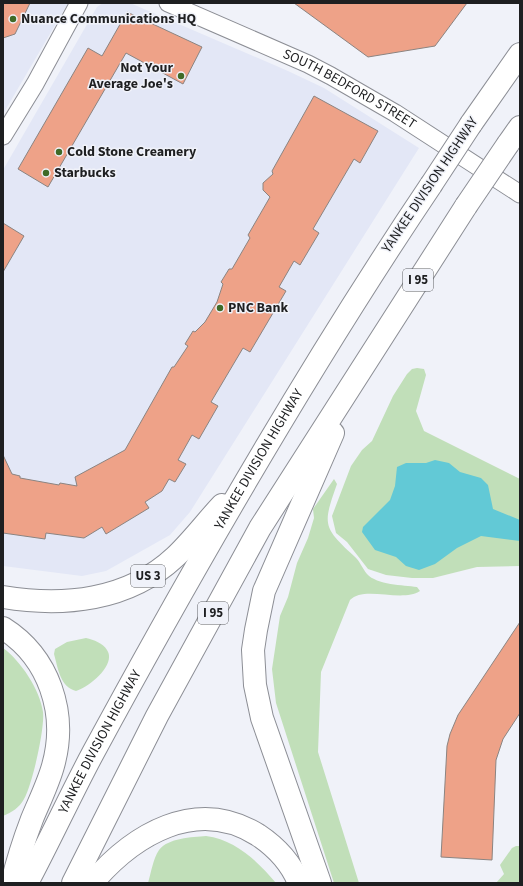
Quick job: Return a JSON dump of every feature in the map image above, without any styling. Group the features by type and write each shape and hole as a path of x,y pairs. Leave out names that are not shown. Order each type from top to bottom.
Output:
{"highway":[{"name":"YANKEE DIVISION HIGHWAY","path":"27,883 96,748 276,428 383,256 471,124 520,54"},
{"name":"I 95","path":"74,883 157,716 260,528 466,206 514,136"},
{"path":"320,883 259,708 254,674 254,640 264,591 272,570 339,420 371,354"},
{"name":"US 3","path":"3,598 39,602 68,602 100,596 133,585 174,558 253,469"},
{"path":"3,628 24,644 41,665 49,683 57,714 56,752 53,766 31,822 12,883"},
{"path":"92,883 117,857 145,836 174,824 202,819 234,824 260,837 279,852 292,868 299,883"}],"main road":[{"path":"3,136 35,84 79,3"},
{"name":"SOUTH BEDFORD STREET","path":"168,3 308,64 331,76 395,113 520,194"}],"shaded area":[{"path":"3,3 68,3 3,114"},
{"path":"103,3 130,3 288,71 324,88 419,148 190,512 170,535 106,571 82,576 3,566 3,170 97,7"}],"green space":[{"path":"412,369 424,369 426,375 416,411 424,431 520,479 520,566 477,567 433,578 412,578 386,575 368,569 347,542 336,533 332,516 351,466 362,450 372,441 393,396 407,374"},
{"path":"334,479 337,484 329,508 328,524 336,538 356,558 371,578 390,584 417,587 420,591 403,595 364,594 356,596 350,600 321,672 318,752 359,883 334,883 276,703 272,669 280,616 288,597 297,563 308,538 314,518 313,509"},
{"path":"86,638 103,645 109,656 108,662 105,669 94,681 76,691 66,686 60,676 54,654 55,649 67,642"},
{"path":"3,648 23,668 34,686 41,703 43,720 37,757 27,792 18,807 3,816"},
{"path":"206,836 227,842 245,853 276,883 148,883 155,858 163,846 181,839"},
{"path":"520,846 520,883 496,883 504,874 500,865 512,848"}],"water":[{"path":"435,460 449,463 460,472 481,478 488,485 493,509 520,520 520,541 481,536 457,548 435,564 419,570 406,566 396,557 375,550 362,532 363,527 390,500 395,486 397,467 406,463 426,463"}],"building":[{"name":"Nuance Communications HQ","path":"3,3 30,3 15,34 3,38"},
{"path":"294,3 467,3 435,46 368,57"},
{"path":"127,12 202,47 183,84 126,53 48,187 18,169 88,48 102,56"},
{"path":"314,96 378,131 360,163 354,159 313,229 319,233 300,265 294,261 279,287 286,291 250,352 243,348 211,402 218,406 199,439 192,435 178,460 186,464 175,482 169,479 162,491 145,502 149,508 106,534 102,527 84,538 46,533 45,539 3,533 3,455 12,474 20,476 20,478 59,485 60,483 77,486 75,477 125,450 172,367 174,367 188,346 185,344 193,331 195,332 205,322 217,302 223,284 221,282 229,269 232,269 250,238 248,235 270,197 263,190 263,183 273,174 272,171"},
{"path":"3,223 24,236 3,272"},
{"path":"520,622 520,713 503,739 496,760 492,860 441,857 447,746 450,734 458,715"}],"place":[{"name":"Nuance Communications HQ","path":"13,19"},
{"name":"Not Your Average Joe's","path":"181,76"},
{"name":"Cold Stone Creamery","path":"59,152"},
{"name":"Starbucks","path":"46,173"},
{"name":"PNC Bank","path":"220,308"}]}
